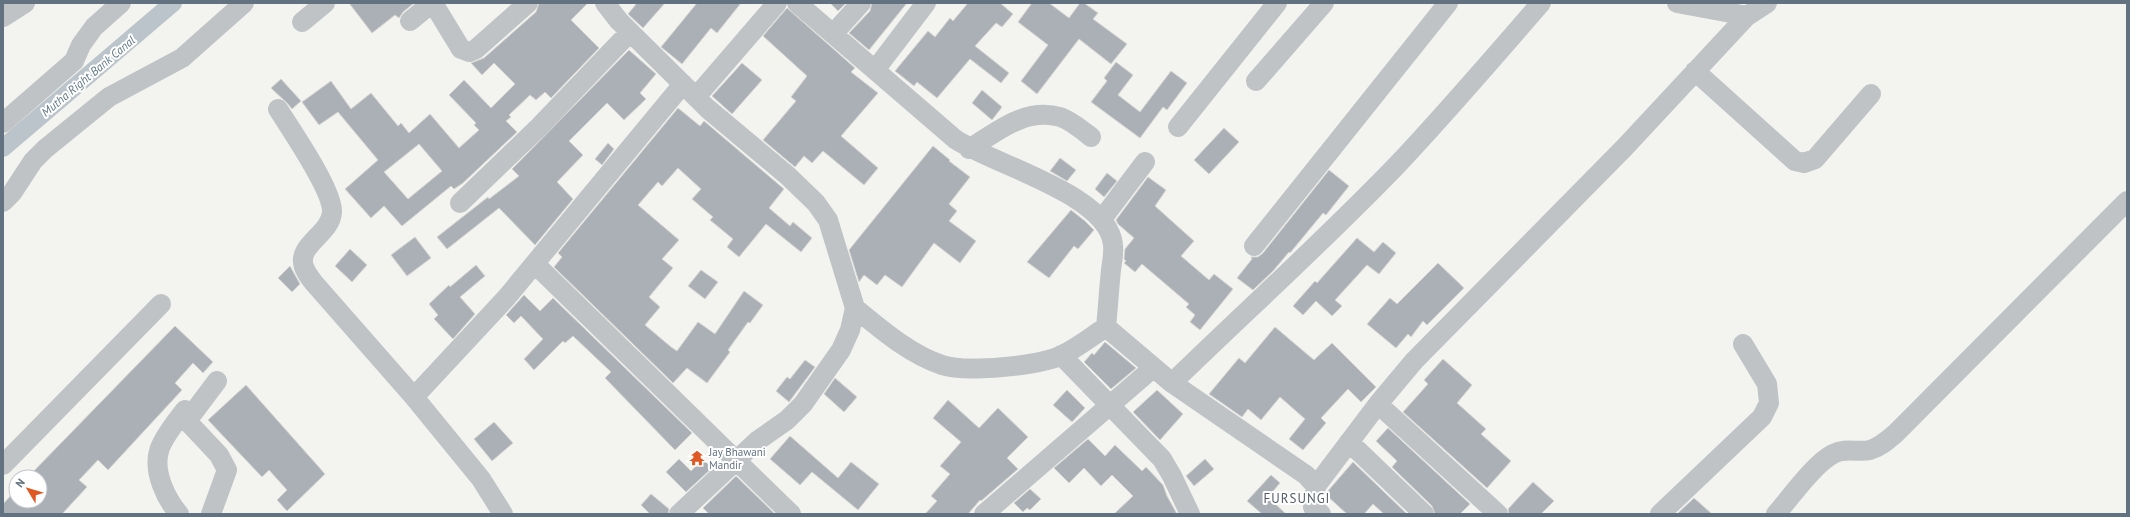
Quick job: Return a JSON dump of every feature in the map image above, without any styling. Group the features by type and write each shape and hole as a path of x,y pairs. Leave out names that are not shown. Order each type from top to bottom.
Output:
{"street":[{"path":"5,16 25,3"},
{"path":"3,123 74,61 81,45 94,28 121,3"},
{"path":"3,202 12,193 33,161 109,97 182,58 244,3"},
{"path":"302,22 325,3"},
{"path":"410,21 433,3 461,49 469,52 476,49 528,3"},
{"path":"605,3 630,32 689,90 788,176 822,211 828,220 855,308 850,330 841,350 816,388 803,404 787,420 758,441 679,514"},
{"path":"414,397 507,297 534,264 689,90 777,3"},
{"path":"797,3 955,139 969,149 1042,180 1093,210 1102,219 1109,230 1113,245 1106,327"},
{"path":"833,34 861,3"},
{"path":"875,70 926,3"},
{"path":"1178,127 1277,3"},
{"path":"1256,81 1324,3"},
{"path":"1254,246 1448,3"},
{"path":"1172,383 1243,313 1278,282 1397,165 1451,108 1540,3"},
{"path":"1677,3 1747,16"},
{"path":"1314,512 1316,486 1378,404 1414,361 1624,147 1747,16 1767,3"},
{"path":"460,203 539,127 630,32"},
{"path":"1695,71 1795,161 1804,164 1815,159 1871,94"},
{"path":"278,109 322,183 332,212 328,225 310,245 304,255 302,262 304,269 314,283 414,397 481,479 504,514"},
{"path":"969,149 1020,118 1042,113 1061,117 1091,136"},
{"path":"1102,219 1145,162"},
{"path":"1776,514 1822,463 1833,454 1844,450 1869,450 1882,444 1896,433 2127,201"},
{"path":"534,264 735,462 791,514"},
{"path":"3,465 161,304"},
{"path":"855,308 920,355 943,365 972,368 1021,366 1062,355 1106,327"},
{"path":"1106,327 1172,383 1306,476 1316,486"},
{"path":"1660,514 1762,417 1769,403 1767,384 1743,344"},
{"path":"1062,355 1162,459 1190,514"},
{"path":"984,514 1153,368"},
{"path":"187,421 217,381"},
{"path":"1378,404 1498,514"},
{"path":"178,514 173,507 159,476 159,452 185,410 187,421 219,455 228,470 211,514"},
{"path":"1349,442 1424,514"}],"building":[{"path":"349,3 414,3 403,12 399,18 395,15 372,33"},
{"path":"539,3 588,3 571,20 599,48 551,98 545,92 536,100 530,95 509,115 511,117 506,121 517,132 463,183 454,189 451,186 402,226 384,206 371,218 345,189 378,160 338,112 319,125 302,102 331,81 351,109 371,93 398,126 401,123 409,133 430,114 459,148 479,130 474,125 476,123 449,95 464,80 491,108 515,84 494,63 482,75 471,63 484,58 536,12","holes":["419,144 442,171 408,199 384,172"]},
{"path":"637,3 665,3 643,28 628,14"},
{"path":"697,3 741,3 717,33 711,28 682,64 661,47"},
{"path":"830,3 846,3 838,11"},
{"path":"872,3 907,3 869,50 849,33 870,11"},
{"path":"968,3 1000,3 1013,14 1002,27 996,23 975,46 1009,73 1001,83 970,59 937,98 917,82 914,86 895,71 928,31 935,37 950,18 953,21"},
{"path":"1032,3 1049,3 1069,18 1080,3 1084,3 1098,13 1093,19 1127,44 1111,64 1079,39 1037,94 1021,81 1048,45 1018,22"},
{"path":"787,8 855,68 851,72 878,93 841,136 878,168 864,185 823,151 812,163 804,156 795,167 763,140 796,101 791,97 807,76 763,36"},
{"path":"629,50 656,74 640,93 646,99 624,120 607,103 569,141 583,155 557,182 573,199 535,245 499,208 447,249 437,237 488,197 489,199 519,176 512,169"},
{"path":"1116,62 1133,75 1118,95 1140,112 1171,71 1187,83 1167,110 1163,107 1140,138 1091,102 1107,81 1104,78"},
{"path":"742,63 762,80 732,114 712,96"},
{"path":"281,79 301,101 292,109 271,88"},
{"path":"982,90 1002,107 992,120 972,103"},
{"path":"678,108 700,126 704,121 784,189 769,208 790,226 793,222 812,238 801,252 766,224 739,257 727,247 733,239 710,220 713,217 692,199 701,189 678,168 662,186 658,182 638,205 679,240 662,259 673,268 649,297 660,307 645,325 671,347 677,351 698,322 715,334 744,291 763,305 750,323 748,322 728,350 730,352 707,383 687,368 673,383 554,267 562,257 558,253"},
{"path":"1224,128 1239,142 1209,174 1194,160"},
{"path":"608,143 614,149 602,165 595,159"},
{"path":"933,146 950,160 949,161 970,177 949,204 957,211 949,221 976,241 960,263 934,243 902,287 885,275 877,285 864,275 859,282 849,250"},
{"path":"1060,158 1076,170 1067,181 1050,171"},
{"path":"1329,170 1349,186 1326,215 1323,213 1290,253 1289,252 1273,271 1253,290 1237,278 1252,259 1251,257 1258,257 1263,253"},
{"path":"1107,173 1117,181 1104,197 1095,189"},
{"path":"1148,177 1166,190 1155,206 1194,241 1181,256 1209,280 1214,274 1233,289 1200,330 1190,322 1195,315 1186,307 1189,304 1142,264 1135,272 1124,263 1126,261 1124,259 1125,249 1134,238 1118,224 1116,220"},
{"path":"1071,210 1094,230 1078,249 1074,246 1049,278 1027,262"},
{"path":"415,237 431,258 407,276 391,255"},
{"path":"1357,238 1374,252 1383,242 1396,253 1379,274 1367,265 1335,300 1342,306 1332,316 1316,301 1303,315 1293,306 1315,281 1317,283"},
{"path":"350,249 367,265 352,282 335,266"},
{"path":"1438,263 1464,288 1427,325 1423,321 1411,337 1408,334 1396,348 1367,324 1390,298 1397,304"},
{"path":"476,265 485,276 460,297 475,314 453,339 434,319 438,315 429,304 449,285 450,287"},
{"path":"290,266 300,284 292,292 278,278"},
{"path":"701,270 718,282 705,299 688,286"},
{"path":"524,295 540,311 553,298 692,433 675,450 605,378 611,372 573,336 565,343 563,341 534,370 524,359 543,339 521,316 514,323 506,315"},
{"path":"175,326 213,362 203,373 193,363 175,383 182,390 108,470 98,460 79,480 87,487 62,514 3,514 3,504 8,499 8,509 48,509 48,469 36,469"},
{"path":"1275,327 1314,360 1332,343 1376,387 1361,402 1348,389 1321,418 1326,423 1303,450 1289,439 1305,419 1280,397 1261,420 1248,409 1242,417 1209,394 1239,358 1245,363"},
{"path":"1105,342 1136,368 1111,389 1084,362 1092,353 1094,355"},
{"path":"1443,359 1472,385 1457,403 1486,429 1481,434 1511,461 1487,488 1403,412 1428,384 1424,380"},
{"path":"805,360 815,367 789,402 776,391 787,377 790,379"},
{"path":"835,378 857,397 844,412 824,394"},
{"path":"246,385 325,474 287,511 277,500 287,490 269,470 262,477 208,420"},
{"path":"1067,390 1085,408 1072,422 1053,405"},
{"path":"1157,390 1183,414 1160,440 1133,412"},
{"path":"948,400 979,428 998,408 1028,437 1007,458 1018,469 981,501 980,500 968,514 925,514 937,501 931,496 950,474 940,466 961,442 933,418"},
{"path":"494,422 513,443 492,461 474,439"},
{"path":"1388,428 1470,504 1460,514 1435,514 1432,506 1392,467 1397,461 1376,441"},
{"path":"790,436 838,478 851,462 879,484 858,510 812,472 800,485 770,459"},
{"path":"1088,439 1105,456 1115,445 1142,471 1146,467 1163,485 1177,514 1114,514 1133,496 1112,475 1101,486 1084,468 1069,483 1054,468"},
{"path":"679,459 691,471 703,459 712,468 686,492 666,472"},
{"path":"1205,459 1214,469 1194,486 1186,476"},
{"path":"1353,462 1407,514 1384,514 1373,504 1364,514 1347,514 1326,495"},
{"path":"1271,475 1280,483 1268,497 1286,514 1262,514 1247,501"},
{"path":"736,476 775,514 709,514 703,508"},
{"path":"1533,482 1554,501 1541,514 1509,514 1508,509"},
{"path":"1030,489 1041,499 1030,510 1027,508 1023,512 1014,503"},
{"path":"651,494 669,509 668,514 650,514 641,505"},
{"path":"1694,498 1712,514 1677,514"}],"waterway":[{"name":"Mutha Right Bank Canal","path":"3,148 173,3"}],"place":[{"name":"Jay Bhawani Mandir","path":"697,458"}],"district":[{"name":"FURSUNGI","path":"1297,498"}]}
